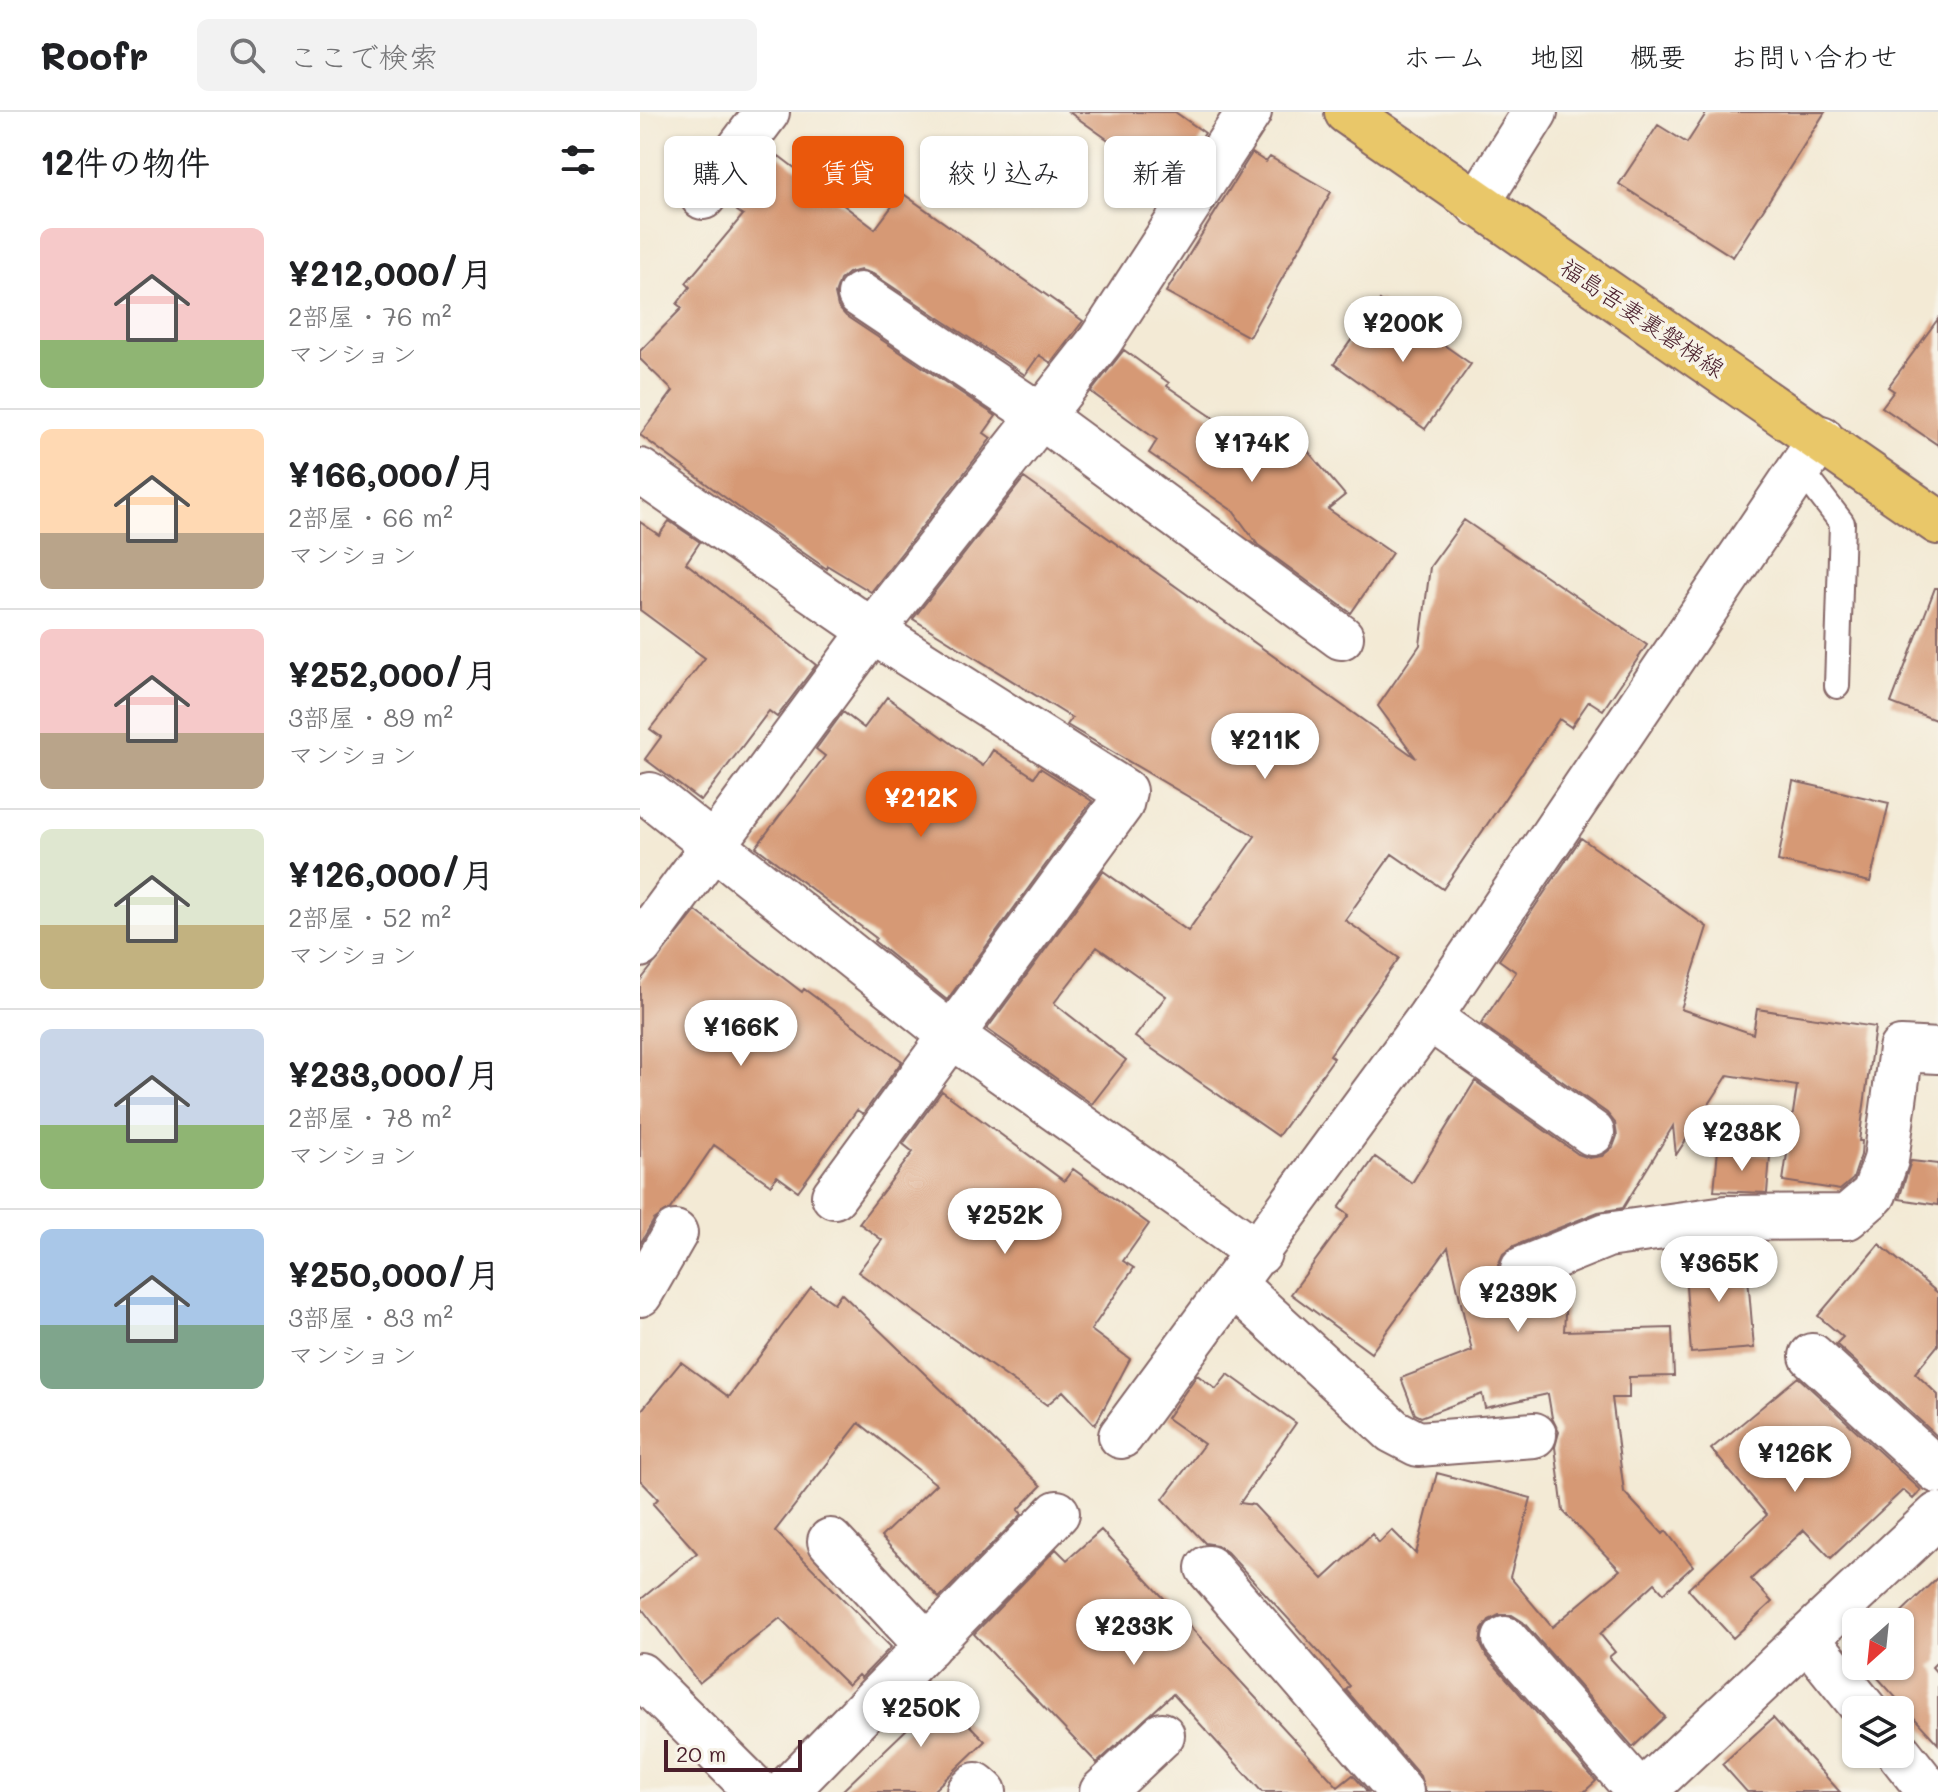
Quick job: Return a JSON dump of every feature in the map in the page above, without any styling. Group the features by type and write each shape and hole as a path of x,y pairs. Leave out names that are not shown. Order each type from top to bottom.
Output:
{"main road":[{"name":"福島吾妻裏磐梯線","path":"1347,112 1477,204 1811,455 1938,522"}],"street":[{"path":"749,136 767,112"},
{"path":"640,945 872,631 1100,341 1249,112"},
{"path":"1477,204 1535,112"},
{"path":"860,295 1039,415 1341,637"},
{"path":"1121,1436 1429,1018 1811,455"},
{"path":"640,471 872,631 1124,791 1121,804 834,1196"},
{"path":"650,795 1247,1269 1393,1431 1418,1444 1534,1435"},
{"path":"1429,1018 1592,1133"},
{"path":"1523,1269 1607,1235 1726,1218 1847,1217 1874,1194 1886,1160 1901,1049 1938,1051"},
{"path":"640,1294 675,1233"},
{"path":"1812,1356 1938,1471"},
{"path":"785,1792 1057,1513"},
{"path":"1505,1639 1641,1792 1938,1515"},
{"path":"830,1541 928,1646"},
{"path":"1208,1568 1401,1792"},
{"path":"1807,1638 1854,1696"},
{"path":"640,1675 758,1792"},
{"path":"1102,1792 1162,1735"},
{"path":"1911,1768 1930,1792"},
{"path":"969,1792 976,1785 984,1792"}],"lane":[{"path":"1811,455 1842,523 1837,686"}],"building":[{"path":"1069,112 1175,112 1205,133 1203,136 1104,137"},
{"path":"1707,112 1825,112 1733,257 1619,184 1658,125 1687,143"},
{"path":"1252,153 1266,162 1270,157 1331,192 1249,337 1166,292"},
{"path":"779,156 792,166 792,208 847,208 875,229 891,208 904,208 904,194 1083,321 1051,363 1039,355 1025,375 873,274 861,270 848,273 840,280 835,294 838,307 846,316 996,416 984,433 991,438 871,592 828,566 827,569 640,435 673,391 640,359 640,351 682,308 677,304 690,287 686,283 743,215 737,211 739,208 776,208 776,160"},
{"path":"1380,300 1471,364 1425,429 1334,364"},
{"path":"1938,319 1938,445 1882,407 1894,391 1888,387"},
{"path":"1124,350 1169,383 1167,386 1271,457 1296,437 1345,495 1328,509 1392,553 1351,613 1258,545 1233,511 1149,453 1157,440 1091,392"},
{"path":"1024,478 1416,758 1378,706 1420,645 1430,567 1464,520 1647,645 1603,710 1589,701 1571,727 1559,719 1443,889 1392,854 1345,920 1399,958 1330,1055 1334,1058 1278,1136 1135,1037 1166,996 1097,947 1054,1003 1126,1060 1092,1104 987,1029 1103,871 1188,931 1255,836 1067,725 1072,718 913,619"},
{"path":"669,521 700,542 686,563 816,665 777,717 769,711 701,801 645,759 661,737 650,729 705,658 640,610 640,522 659,535"},
{"path":"1935,588 1938,588 1938,721 1891,703"},
{"path":"887,697 983,766 993,750 1034,777 1040,768 1092,801 947,1000 874,941 876,938 756,847 825,756 816,749 843,712 864,728"},
{"path":"1793,781 1889,803 1870,882 1778,861"},
{"path":"1581,838 1707,927 1681,1009 1753,1034 1757,1009 1875,1027 1859,1141 1862,1141 1861,1155 1853,1179 1840,1190 1783,1181 1797,1086 1728,1075 1676,1155 1673,1126 1623,1208 1598,1212 1514,1246 1503,1254 1498,1265 1500,1278 1507,1288 1519,1294 1567,1281 1564,1331 1672,1328 1674,1376 1629,1377 1629,1398 1612,1398 1624,1492 1663,1534 1666,1531 1693,1566 1664,1593 1655,1583 1600,1634 1615,1652 1609,1657 1665,1717 1633,1747 1523,1622 1512,1615 1499,1615 1489,1620 1482,1630 1480,1643 1486,1655 1596,1781 1584,1792 1425,1792 1420,1776 1346,1690 1350,1686 1227,1552 1217,1545 1205,1543 1163,1499 1204,1444 1167,1418 1197,1375 1216,1389 1228,1374 1296,1423 1240,1503 1254,1505 1323,1579 1372,1534 1379,1543 1392,1530 1416,1554 1437,1473 1531,1498 1510,1577 1552,1627 1620,1570 1563,1511 1555,1447 1559,1432 1552,1418 1548,1394 1485,1408 1482,1394 1421,1417 1415,1414 1401,1378 1472,1351 1448,1247 1371,1353 1291,1294 1349,1215 1339,1208 1375,1157 1412,1183 1475,1081 1578,1154 1589,1158 1602,1156 1613,1147 1617,1136 1615,1123 1607,1113 1481,1024 1516,972 1499,960"},
{"path":"696,911 802,992 804,989 902,1061 863,1114 857,1110 798,1191 777,1176 771,1185 714,1145 670,1209 654,1220 640,1244 640,981"},
{"path":"942,1091 1064,1181 1073,1169 1149,1224 1123,1261 1134,1268 1091,1330 1130,1359 1095,1425 1063,1391 1047,1405 858,1272 882,1240 859,1223 913,1152 903,1144"},
{"path":"1718,1150 1770,1156 1767,1193 1714,1191"},
{"path":"1911,1161 1938,1164 1938,1205 1899,1199"},
{"path":"1879,1244 1938,1293 1938,1345 1915,1373 1938,1395 1938,1437 1836,1344 1843,1337 1818,1316"},
{"path":"1746,1254 1754,1348 1691,1353 1684,1259"},
{"path":"811,1287 834,1303 841,1293 1041,1486 1018,1510 1022,1514 939,1598 881,1537 936,1484 859,1423 775,1531 891,1647 861,1678 858,1675 848,1685 780,1618 699,1683 640,1606 640,1600 697,1553 653,1504 658,1499 640,1480 640,1412 681,1362 729,1397"},
{"path":"1798,1377 1921,1490 1913,1499 1903,1490 1831,1558 1804,1530 1751,1579 1772,1602 1733,1638 1688,1589 1767,1515 1711,1449"},
{"path":"1101,1530 1338,1787 1353,1775 1368,1792 1262,1792 1173,1694 1097,1763 974,1634 1056,1549 1067,1560"},
{"path":"1938,1577 1938,1661 1932,1667 1938,1674 1938,1744 1914,1718 1914,1696 1894,1696 1880,1680 1914,1680 1914,1608 1906,1608"},
{"path":"927,1682 985,1741 932,1792 841,1792 908,1728 896,1714"},
{"path":"1773,1718 1840,1792 1747,1792 1722,1764"}]}
